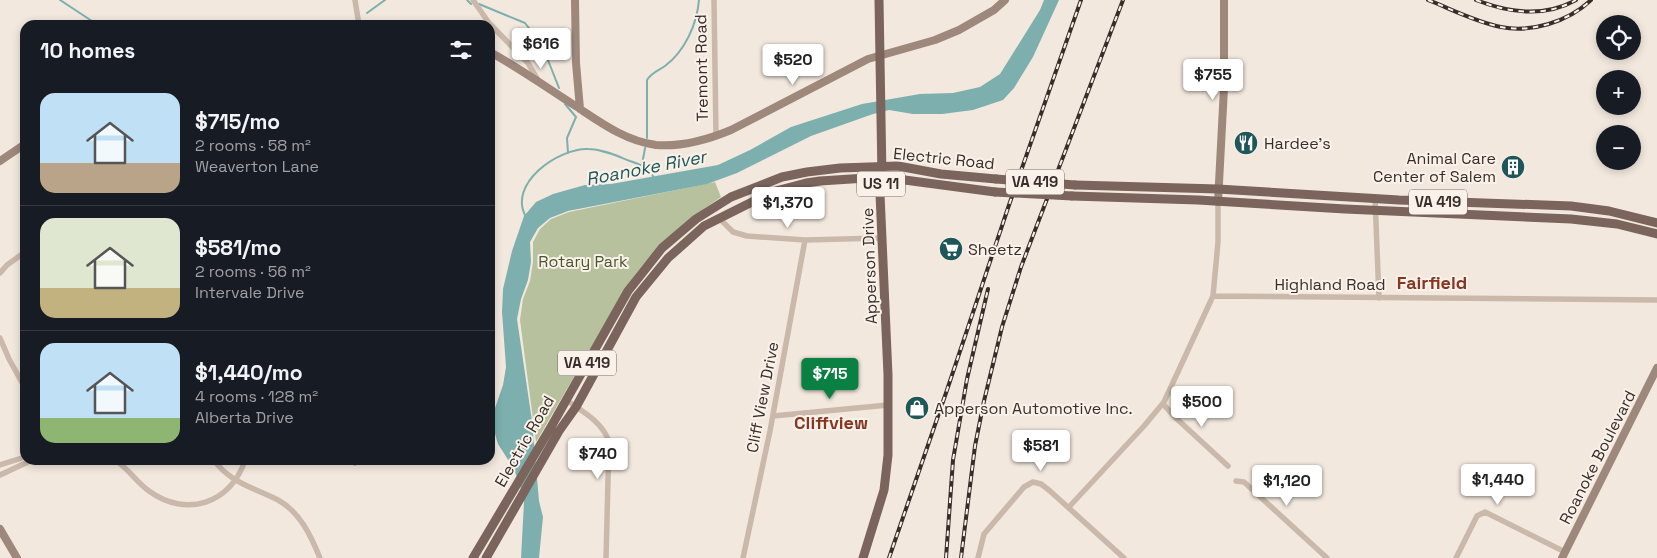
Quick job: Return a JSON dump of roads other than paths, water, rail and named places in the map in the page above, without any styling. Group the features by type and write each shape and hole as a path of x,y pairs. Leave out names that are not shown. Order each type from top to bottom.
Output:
{"main road":[{"name":"Apperson Drive","path":"863,558 874,527 886,478 888,455 888,405 880,194 882,130 879,0"},
{"name":"Electric Road","path":"486,558 506,526 555,429 566,400 628,291 662,248 696,219 730,196 782,177 807,172 882,166 898,166 941,174 1075,185 1218,189"},
{"name":"Electric Road","path":"473,558 494,522 555,429 576,407 644,285 668,258 704,226 764,195 791,186 820,181 882,177 995,192 1218,202"},
{"name":"VA 419","path":"1218,189 1399,200 1571,206 1609,211 1657,223"},
{"name":"VA 419","path":"1218,202 1571,219 1617,224 1657,234"}],"street":[{"path":"355,0 358,20"},
{"path":"473,0 487,20"},
{"path":"575,0 576,63 580,109"},
{"name":"Tremont Road","path":"714,0 716,136"},
{"path":"495,55 616,131 643,142 679,145 716,136 765,114 868,59 935,40 959,30 994,10 1005,0"},
{"path":"1068,507 1163,404 1213,296 1218,242 1218,189 1224,88 1224,0"},
{"path":"495,29 528,63 539,82"},
{"path":"0,161 20,147"},
{"path":"1375,198 1379,298"},
{"path":"719,218 733,232 776,239 882,238"},
{"name":"Cliff View Drive","path":"743,558 773,416 805,240"},
{"path":"0,274 7,265 20,256"},
{"name":"Highland Road","path":"1213,296 1657,300"},
{"path":"0,338 20,379"},
{"name":"Roanoke Boulevard","path":"1564,555 1657,368"},
{"path":"566,400 598,423 607,435 609,442 606,558"},
{"path":"1163,404 1176,419 1228,466"},
{"path":"773,416 888,405"},
{"path":"0,465 20,459"},
{"path":"0,475 21,465"},
{"path":"122,465 148,491 158,497 175,503 195,504 211,501 227,491 236,481 243,465"},
{"path":"218,465 236,481 287,506 303,523 314,542 320,558"},
{"path":"1236,481 1244,482 1327,558"},
{"path":"978,558 984,534 1024,486 1030,483 1041,484 1124,558"},
{"path":"1456,558 1477,516 1485,512 1564,555"},
{"path":"0,529 17,558"}],"water":[{"path":"1044,0 1059,0 1033,57 1014,88 1003,100 973,110 942,114 913,114 889,110 873,114 811,136 737,173 707,184 568,211 550,218 538,228 530,242 531,262 528,280 521,299 517,319 532,421 539,501 543,517 539,558 521,558 524,502 519,481 498,444 495,434 495,408 503,385 506,367 502,312 503,289 512,251 524,216 536,202 553,194 585,185 611,184 718,165 791,127 862,104 920,94 953,93 980,87 1000,74 1040,10"}],"waterway":[{"path":"60,0 90,20"},
{"path":"367,13 385,0"},
{"path":"467,0 471,4"},
{"path":"647,138 647,80 653,73 672,60 684,45 693,27 699,0"},
{"path":"479,4 525,23 542,45 559,88"},
{"path":"565,104 576,117 567,138 568,153"},
{"name":"Roanoke River","path":"642,165 645,148"},
{"name":"Roanoke River","path":"526,217 522,205 523,192 529,181 550,161 576,150 593,149 604,151 644,167 654,178"}],"railway":[{"path":"889,558 1081,0"},
{"path":"961,558 975,446 1002,327 1021,267 1123,0"},
{"path":"1428,0 1482,22 1513,28 1537,27 1549,24 1582,8 1591,0"},
{"path":"1476,0 1501,8 1526,12 1552,9 1576,0"},
{"path":"946,558 953,460 967,379 988,289"}],"place":[{"name":"Hardee's","path":"1246,143"},
{"name":"Animal Care Center of Salem","path":"1513,167"},
{"name":"Sheetz","path":"951,249"},
{"name":"Apperson Automotive Inc.","path":"917,408"}],"district":[{"name":"Fairfield","path":"1432,283"},
{"name":"Cliffview","path":"831,423"}],"park label":[{"name":"Rotary Park","path":"583,261"}]}
